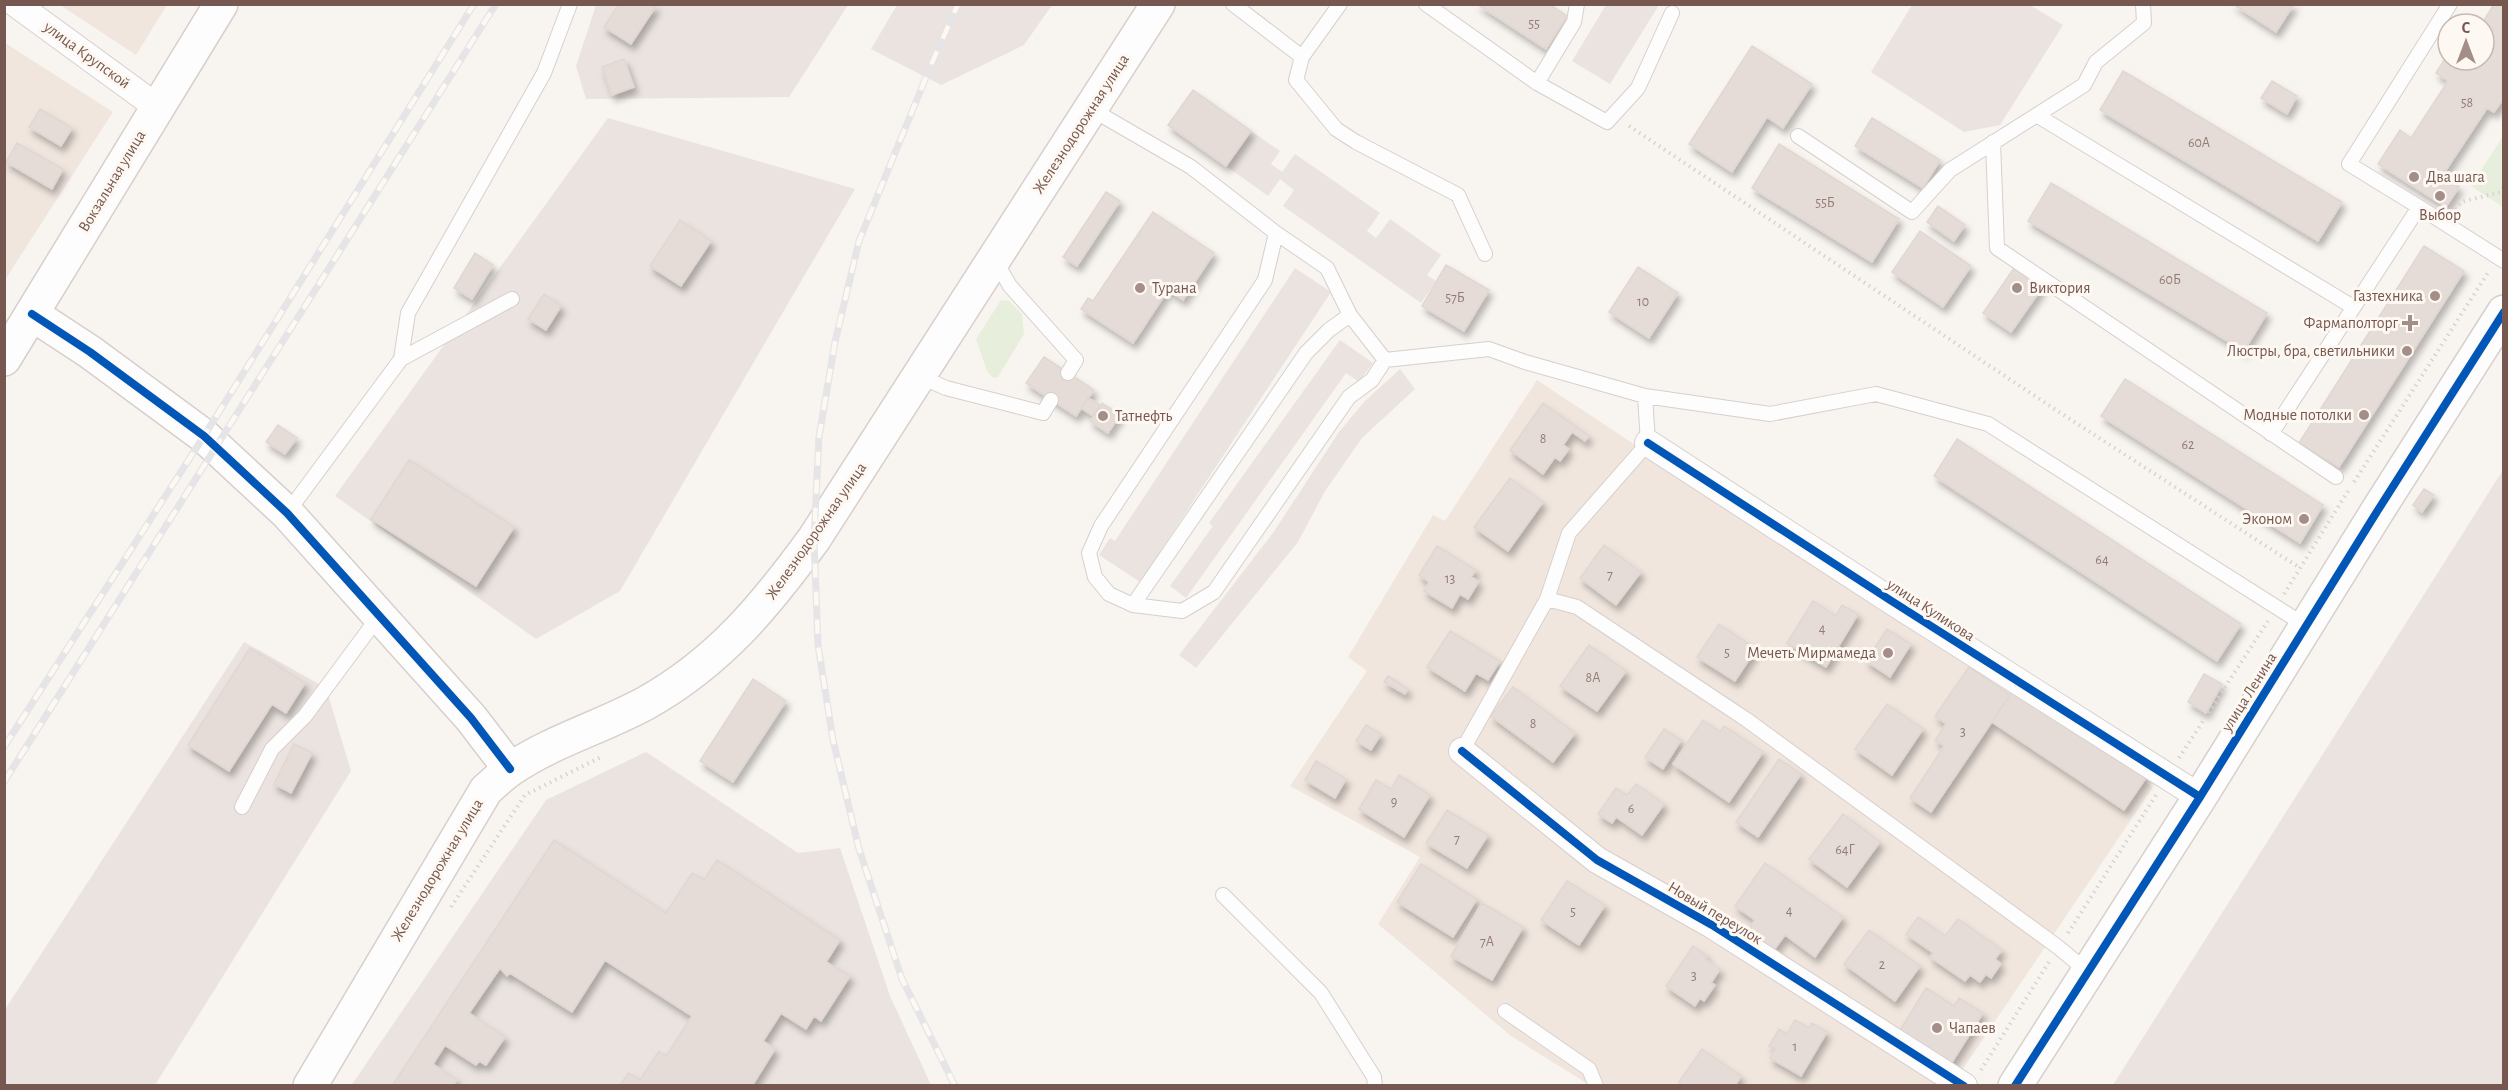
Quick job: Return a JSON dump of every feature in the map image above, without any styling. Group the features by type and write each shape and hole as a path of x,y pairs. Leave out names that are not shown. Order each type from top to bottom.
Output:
{"street":[{"name":"улица Крупской","path":"16,4 157,106"},
{"name":"Вокзальная улица","path":"4,359 220,4"},
{"name":"Железнодорожная улица","path":"310,1086 486,790 510,769 546,749 646,703 696,670 736,636 773,595 814,539 1158,4"},
{"name":"улица Ленина","path":"2015,1086 2200,797 2504,312"},
{"path":"32,314 90,352 204,436 287,513 471,718 510,769"},
{"name":"улица Куликова","path":"1648,443 2167,778 2200,797"},
{"name":"Новый переулок","path":"1462,751 1597,860 1712,925 1970,1081"}],"lane":[{"path":"401,359 408,313 544,73 570,4"},
{"path":"1233,4 1302,57"},
{"path":"1340,4 1302,57 1296,80 1336,129 1356,142 1458,195 1485,254"},
{"path":"1426,4 1537,83 1607,122 1638,88 1672,13"},
{"path":"1537,83 1574,22 1577,4"},
{"path":"1798,136 1912,212 1950,170 2084,85 2096,62 2145,23 2143,4"},
{"path":"2450,4 2349,164 2500,259"},
{"path":"1091,109 1191,167 1276,233 1327,268 1350,315 1385,360"},
{"path":"2038,116 2353,307"},
{"path":"1994,142 1997,248 2336,477"},
{"path":"2271,434 2419,207"},
{"path":"1276,233 1265,280 1101,526 1089,553 1095,577 1109,594 1133,605 1182,611 1214,592 1349,397 1372,380 1385,360"},
{"path":"994,259 1010,286 1076,360 1068,373"},
{"path":"287,513 401,359 512,300"},
{"path":"1133,605 1306,353 1329,330 1350,315"},
{"path":"1385,360 1489,349 1525,362 1644,396 1770,414 1876,394 1988,424 2306,626"},
{"path":"919,376 946,388 1043,413 1051,400"},
{"path":"1462,751 1546,599 1569,533 1648,443 1644,396"},
{"path":"1546,599 1577,608 1747,720 2058,947 2087,971"},
{"path":"242,807 272,749 305,716 380,615"},
{"path":"1223,895 1322,993 1374,1077 1375,1086"},
{"path":"1505,1011 1589,1069 1596,1086"}],"path":[{"path":"1607,122 1631,126 2056,410 2300,568"},
{"path":"2447,225 2461,202 2503,190"},
{"path":"1970,1081 2500,259"}],"shaded area":[{"path":"898,4 1052,5 1024,45 941,85 871,49"},
{"path":"60,5 167,5 136,55"},
{"path":"596,5 848,5 789,97 586,99 576,66"},
{"path":"1606,5 1659,5 1610,84 1572,61"},
{"path":"1912,5 2030,5 2063,25 2000,125 1964,132 1871,72"},
{"path":"5,43 113,112 5,280"},
{"path":"608,118 855,189 620,591 536,639 335,496"},
{"path":"1251,131 1280,151 1271,164 1282,172 1295,154 1380,213 1367,231 1376,238 1390,219 1441,255 1427,275 1436,281 1421,303 1283,206 1294,190 1280,179 1268,196 1226,166"},
{"path":"1295,268 1331,292 1140,582 1099,555 1110,538 1115,541"},
{"path":"1340,340 1373,363 1359,382 1346,373 1186,598 1170,586 1213,526 1209,523"},
{"path":"1400,369 1415,389 1362,438 1325,491 1298,542 1196,668 1179,655 1273,533 1339,432 1364,402"},
{"path":"1537,380 2153,787 1952,1085 1591,1086 1511,1036 1378,924 1420,857 1290,786 1367,671 1348,657 1433,515 1445,521"},
{"path":"2503,470 2503,1085 2113,1085"},
{"path":"244,642 326,688 351,771 155,1085 5,1085 4,1011"},
{"path":"646,752 798,853 840,848 890,996 931,1085 351,1086 546,800"}],"green space":[{"path":"2503,136 2503,207 2471,186"},
{"path":"1001,300 1009,301 1022,314 1024,334 998,377 993,378 987,371 976,339"}],"building":[{"path":"619,4 656,6 631,44 604,27"},
{"path":"1477,4 1549,4 1567,16 1546,49"},
{"path":"2233,4 2294,4 2276,32"},
{"path":"2494,4 2504,4 2504,98 2494,112 2487,108 2442,176 2459,187 2446,207 2378,164 2400,130 2411,138 2448,81 2437,72 2496,72 2496,12 2489,12"},
{"path":"1752,46 1812,84 1783,128 1767,117 1732,172 1689,144"},
{"path":"624,59 634,87 612,95 602,67"},
{"path":"2123,71 2342,202 2318,241 2100,110"},
{"path":"2272,81 2297,96 2287,114 2261,98"},
{"path":"1193,90 1251,131 1226,166 1168,125"},
{"path":"40,109 72,128 61,146 29,127"},
{"path":"1872,118 1940,160 1923,188 1855,146"},
{"path":"17,143 63,169 52,189 6,162"},
{"path":"1779,144 1899,219 1872,262 1752,188"},
{"path":"2051,183 2267,313 2244,351 2028,221"},
{"path":"1106,192 1120,201 1077,266 1063,257"},
{"path":"1938,206 1965,225 1954,241 1927,222"},
{"path":"1153,212 1214,253 1183,300 1168,290 1133,343 1081,309 1088,298 1093,301"},
{"path":"680,220 711,241 681,286 650,266"},
{"path":"1920,231 1971,266 1943,307 1892,272"},
{"path":"2424,246 2464,271 2339,467 2299,443"},
{"path":"475,253 493,265 472,299 454,288"},
{"path":"1446,265 1489,290 1464,331 1422,306"},
{"path":"1638,267 1678,293 1649,338 1609,312"},
{"path":"2014,268 2042,288 2011,332 1983,313"},
{"path":"544,294 561,306 546,330 528,319"},
{"path":"1044,357 1094,390 1076,416 1026,383"},
{"path":"2125,379 2323,505 2300,543 2101,416"},
{"path":"1088,398 1100,405 1093,416 1081,408"},
{"path":"1102,403 1120,415 1108,433 1090,421"},
{"path":"1543,403 1589,436 1585,441 1572,432 1563,445 1569,449 1560,461 1555,457 1543,474 1510,450"},
{"path":"278,425 297,438 285,454 266,442"},
{"path":"1957,439 2241,624 2217,661 1934,476"},
{"path":"409,460 514,527 476,586 371,519"},
{"path":"1510,478 1543,502 1508,551 1474,527"},
{"path":"2424,489 2434,495 2422,512 2413,505"},
{"path":"1604,545 1641,572 1616,605 1580,578"},
{"path":"1437,546 1476,570 1471,577 1479,581 1468,599 1460,594 1452,608 1424,591 1429,582 1419,575"},
{"path":"1813,601 1836,616 1842,605 1858,614 1826,667 1787,643"},
{"path":"1719,624 1756,649 1735,681 1697,657"},
{"name":"Мечеть Мирмамеда","path":"1887,629 1911,644 1890,677 1866,661"},
{"path":"1450,631 1500,661 1488,680 1476,673 1465,691 1427,667"},
{"path":"1589,645 1626,671 1597,711 1560,686"},
{"path":"250,648 305,683 286,713 272,704 229,771 188,745"},
{"path":"1969,667 2010,695 1931,812 1910,798 1944,746 1935,740 1946,724 1935,716"},
{"path":"2204,674 2222,684 2206,713 2188,702"},
{"path":"1388,676 1408,689 1405,694 1384,682"},
{"path":"753,679 786,701 733,782 700,761"},
{"path":"2018,683 2150,772 2124,810 1992,722"},
{"path":"1513,687 1575,733 1553,762 1491,716"},
{"path":"1887,704 1923,729 1892,775 1855,749"},
{"path":"1703,720 1720,732 1724,726 1763,752 1729,802 1673,764"},
{"path":"1366,725 1381,734 1371,750 1356,741"},
{"path":"1664,729 1681,740 1663,769 1645,757"},
{"path":"294,744 312,753 291,793 274,784"},
{"path":"1779,759 1801,774 1758,837 1736,822"},
{"path":"1316,761 1346,779 1335,798 1305,780"},
{"path":"1399,775 1430,795 1404,837 1359,809 1376,780 1391,789"},
{"path":"1636,784 1664,804 1642,835 1616,817 1612,823 1598,814 1616,788 1627,795"},
{"path":"1447,810 1488,835 1467,868 1426,843"},
{"path":"1843,814 1880,842 1847,887 1809,859"},
{"path":"554,840 666,913 692,873 704,880 717,860 840,940 826,962 850,976 821,1021 814,1016 806,1029 781,1013 763,1041 775,1049 752,1086 620,1086 628,1073 640,1080 659,1051 666,1056 692,1016 605,960 572,1012 510,973 507,976 500,968 469,1013 505,1037 486,1065 479,1061 476,1065 445,1045 433,1064 457,1080 453,1086 392,1086"},
{"path":"1765,863 1843,917 1815,957 1785,935 1774,950 1747,932 1755,920 1735,906"},
{"path":"1421,864 1477,899 1453,937 1397,902"},
{"path":"1567,881 1605,905 1579,945 1541,920"},
{"path":"1482,903 1523,927 1492,980 1451,956"},
{"path":"1918,917 1945,936 1958,919 2002,950 1995,959 2001,964 1991,978 1986,974 1980,982 1970,975 1965,981 1930,957 1933,953 1906,934"},
{"path":"1869,930 1920,966 1895,1001 1844,964"},
{"path":"1693,946 1707,956 1705,959 1720,969 1711,983 1715,985 1704,1001 1700,998 1695,1006 1666,986"},
{"path":"1926,988 1954,1006 1959,998 1983,1013 1949,1067 1897,1035"},
{"path":"1795,1020 1809,1028 1812,1023 1827,1032 1801,1076 1770,1058 1775,1049 1769,1046 1779,1029 1787,1034"},
{"path":"1702,1049 1741,1076 1735,1086 1683,1086 1679,1082"}],"railway":[{"path":"4,747 204,436 474,4"},
{"path":"4,782 496,4"},
{"path":"955,1086 902,979 859,849 833,740 818,645 814,539 819,437 835,342 859,241 958,4"}],"cycle path":[{"path":"2015,1086 2200,797 2504,312"},
{"path":"32,314 90,352 204,436 287,513 471,718 510,769"},
{"path":"1648,443 2200,797"},
{"path":"1462,751 1597,860 1712,925 1964,1086"}],"place":[{"name":"Два шага","path":"2414,177"},
{"name":"Выбор","path":"2440,196"},
{"name":"Турана","path":"1140,288"},
{"name":"Виктория","path":"2017,288"},
{"name":"Газтехника","path":"2435,296"},
{"name":"Фармаполторг","path":"2410,323"},
{"name":"Люстры, бра, светильники","path":"2407,351"},
{"name":"Модные потолки","path":"2364,415"},
{"name":"Татнефть","path":"1103,416"},
{"name":"Эконом","path":"2304,519"},
{"name":"Мечеть Мирмамеда","path":"1888,653"},
{"name":"Чапаев","path":"1937,1028"}]}
